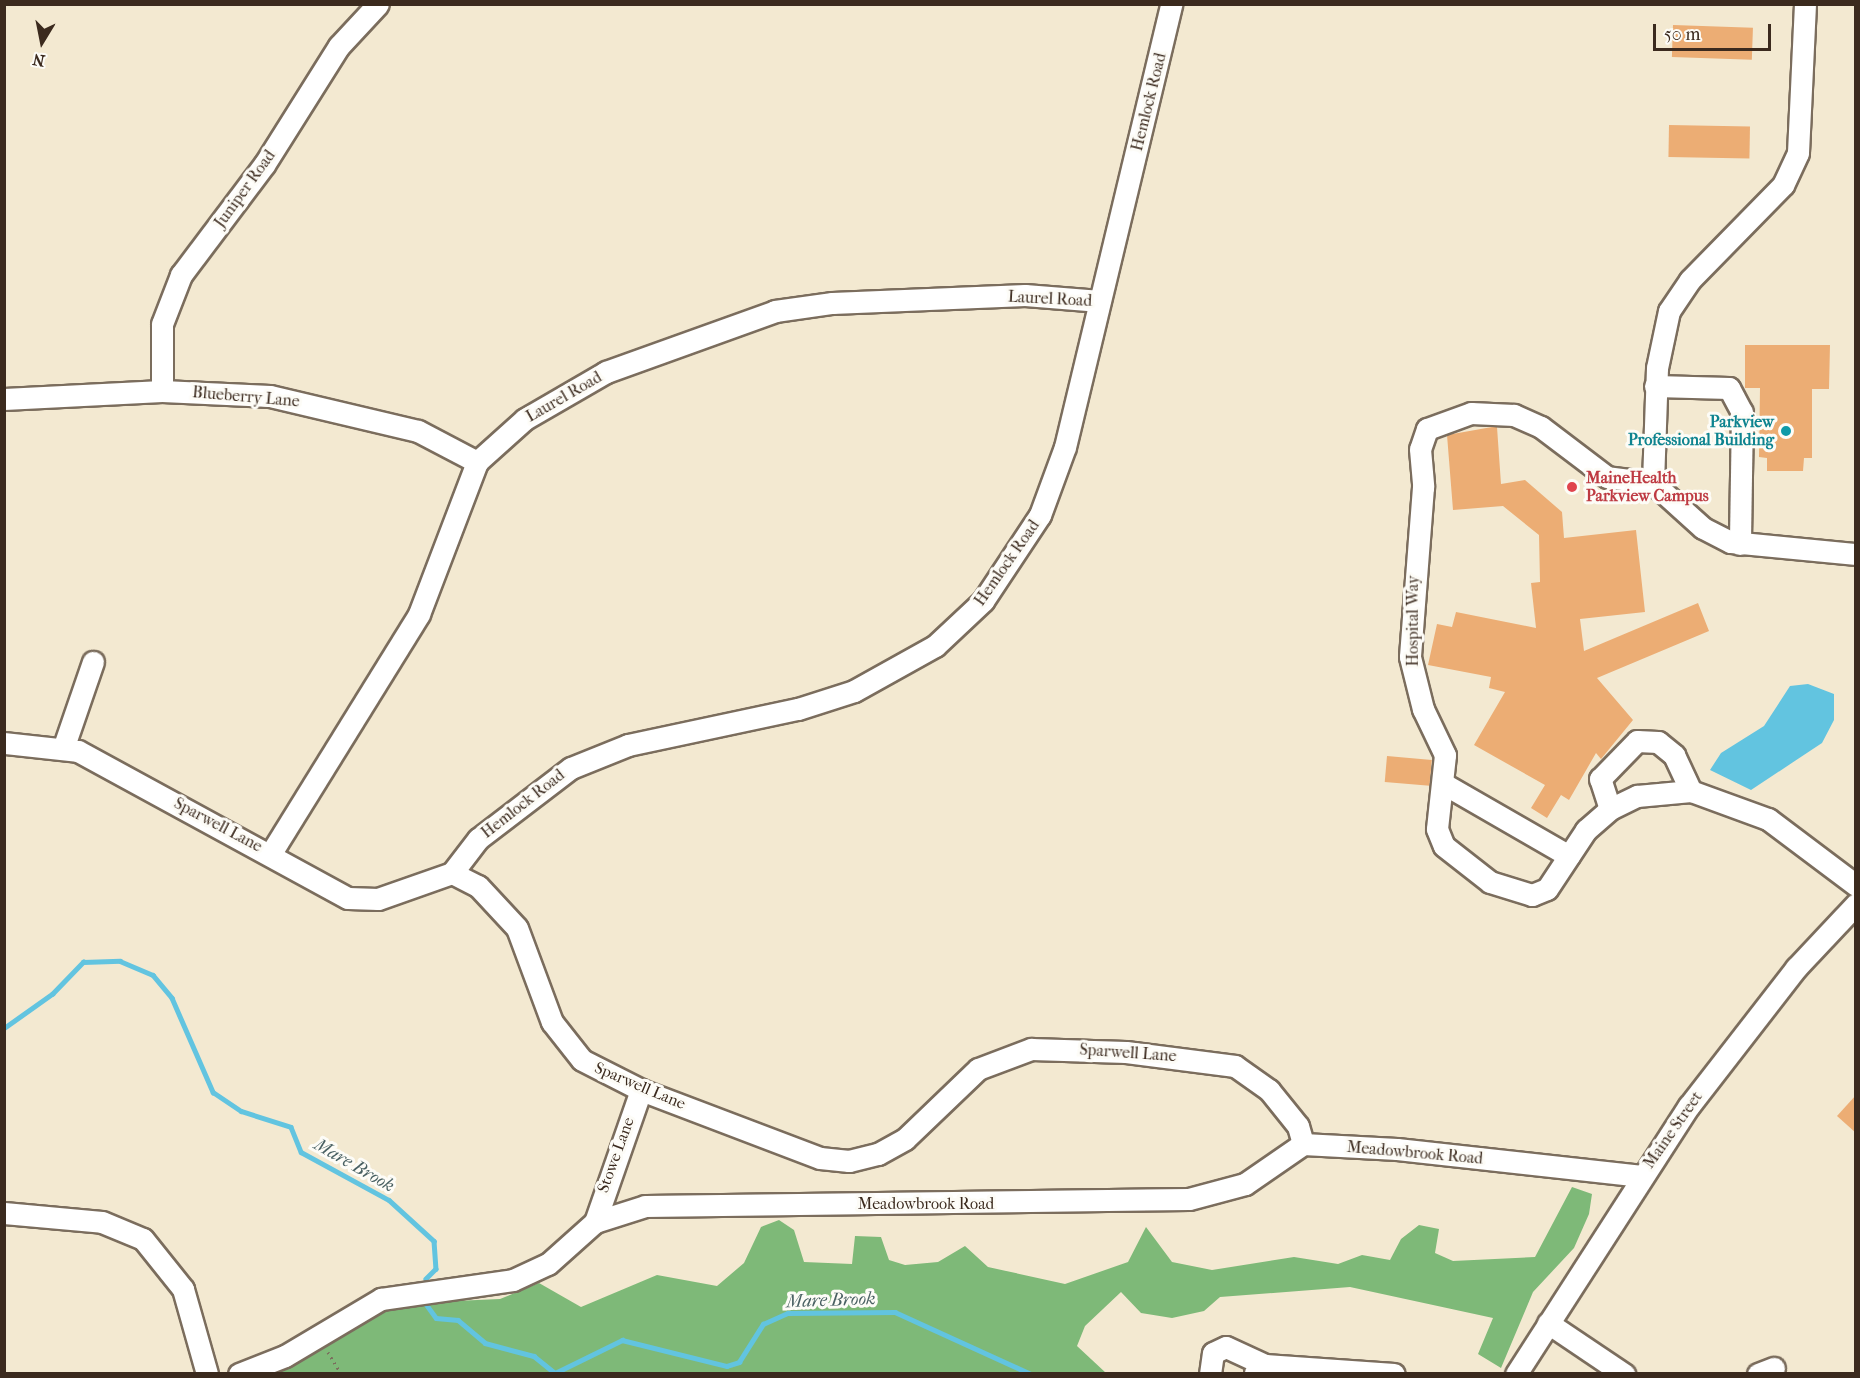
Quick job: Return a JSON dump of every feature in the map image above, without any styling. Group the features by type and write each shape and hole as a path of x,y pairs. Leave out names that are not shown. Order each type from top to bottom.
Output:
{"street":[{"name":"Juniper Road","path":"162,392 162,324 181,274 264,165 339,46 378,4"},
{"name":"Hemlock Road","path":"452,873 478,839 571,768 628,745 845,694 909,663 960,625 1004,573 1040,515 1065,447 1171,4"},
{"path":"1805,4 1802,135 1792,170 1773,198 1678,294 1663,330 1655,386 1653,483 1703,528 1740,544 1856,554"},
{"name":"Laurel Road","path":"271,853 419,614 477,462 499,439 579,386 662,348 765,314 832,303 1025,295 1100,302"},
{"path":"1655,386 1729,388 1742,412 1740,544"},
{"name":"Blueberry Lane","path":"4,399 162,392 270,396 324,405 418,431 477,462"},
{"name":"Hospital Way","path":"1653,483 1607,477 1541,427 1514,415 1471,413 1426,429 1420,449 1423,487 1410,657 1423,709 1445,754 1444,784 1437,829 1444,846 1490,882 1532,895 1547,888 1586,830 1610,808 1637,796 1691,791 1768,819 1856,885"},
{"path":"64,746 93,662"},
{"path":"1610,808 1600,779 1637,741 1658,742 1674,755 1691,791"},
{"name":"Sparwell Lane","path":"4,743 64,746 362,901 452,873 478,886 517,928 552,1022 570,1050 641,1090 820,1158 849,1161 878,1154 905,1139 978,1069 1004,1055 1040,1049 1126,1052 1209,1060 1247,1072 1289,1113 1303,1144"},
{"path":"1444,784 1569,856"},
{"name":"Maine Street","path":"1516,1374 1640,1176 1752,1022 1856,904"},
{"name":"Stowe Lane","path":"595,1222 641,1090"},
{"name":"Meadowbrook Road","path":"239,1374 318,1338 381,1299 513,1280 548,1264 595,1222 645,1206 1189,1199 1245,1184 1303,1144 1396,1149 1640,1176"},
{"path":"4,1213 102,1222 143,1239 183,1289 207,1374"},
{"path":"1548,1323 1624,1374"},
{"path":"1210,1374 1210,1359 1226,1347 1260,1369 1394,1374"}],"path":[{"path":"318,1338 341,1374"}],"green space":[{"path":"1572,1187 1592,1194 1589,1214 1574,1248 1533,1292 1501,1368 1478,1354 1493,1318 1350,1287 1220,1297 1204,1311 1172,1318 1141,1313 1121,1292 1085,1326 1077,1346 1106,1373 271,1374 362,1319 409,1303 500,1299 539,1283 581,1307 657,1275 717,1286 744,1263 761,1227 779,1220 794,1230 804,1262 852,1264 855,1236 881,1237 889,1260 905,1265 938,1262 965,1246 988,1267 1065,1284 1128,1262 1146,1227 1172,1262 1212,1270 1294,1257 1338,1264 1362,1255 1390,1260 1401,1239 1419,1225 1439,1229 1435,1253 1453,1261 1535,1257"}],"water":[{"path":"1808,684 1834,694 1834,720 1822,743 1751,790 1710,770 1721,753 1764,726 1790,686"}],"building":[{"path":"1673,25 1753,28 1752,60 1672,57"},
{"path":"1669,125 1750,126 1749,158 1668,157"},
{"name":"Parkview Professional Building","path":"1745,345 1830,345 1829,389 1812,389 1812,458 1804,458 1803,471 1767,471 1767,458 1759,457 1760,388 1745,388"},
{"name":"MaineHealth Parkview Campus","path":"1497,427 1501,484 1525,480 1562,512 1564,538 1636,530 1645,612 1580,619 1584,651 1698,603 1709,631 1597,678 1633,720 1601,759 1596,753 1569,800 1561,795 1547,818 1531,808 1545,785 1474,745 1505,692 1489,688 1491,677 1428,665 1437,624 1452,627 1456,612 1536,628 1531,583 1540,582 1539,535 1503,506 1453,510 1447,435"},
{"path":"1387,756 1432,760 1430,786 1385,782"},
{"path":"1856,1095 1856,1133 1837,1116"}],"waterway":[{"name":"Mare Brook","path":"4,1028 52,994 83,962 120,961 153,975 172,998 213,1092 241,1111 291,1127 301,1152 389,1200 434,1241 436,1269 426,1279"},
{"name":"Mare Brook","path":"426,1304 436,1318 458,1320 485,1343 534,1356 555,1373 622,1340 727,1366 739,1362 763,1324 788,1313 895,1312 1031,1374"}],"place":[{"name":"Parkview Professional Building","path":"1786,431"},
{"name":"MaineHealth Parkview Campus","path":"1572,487"}]}
